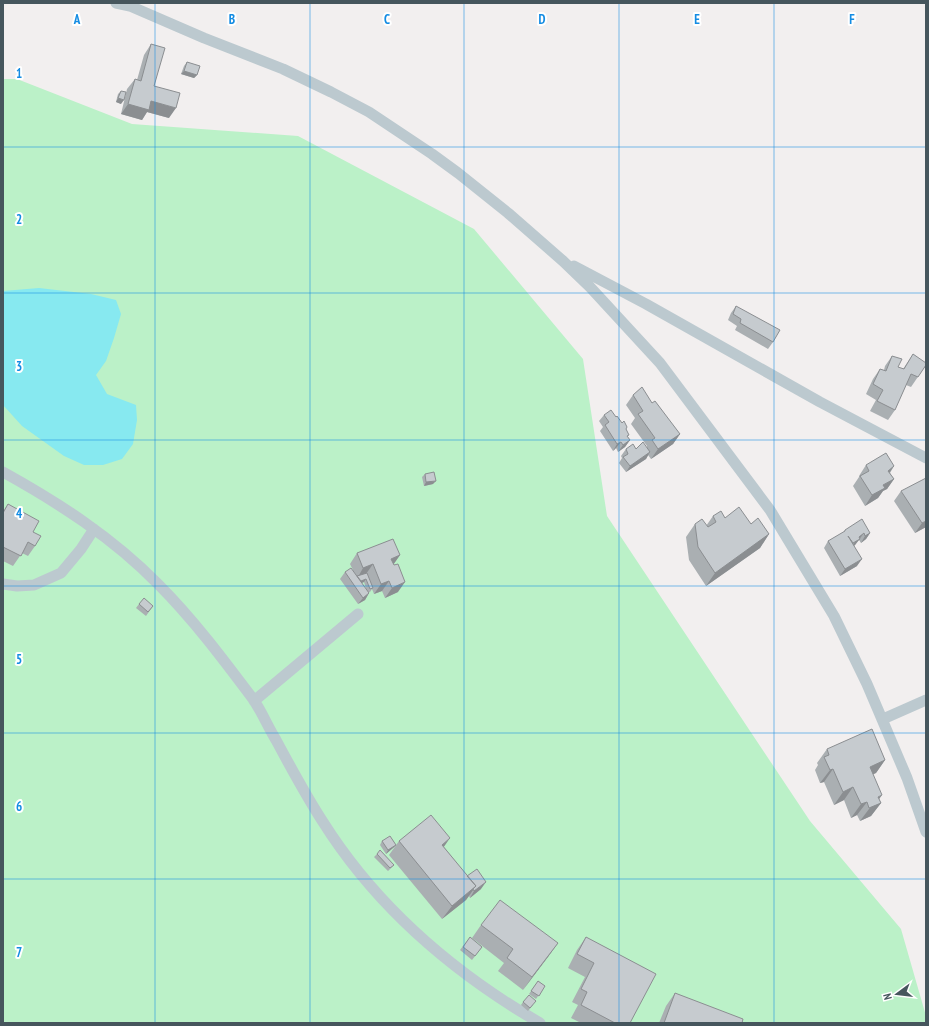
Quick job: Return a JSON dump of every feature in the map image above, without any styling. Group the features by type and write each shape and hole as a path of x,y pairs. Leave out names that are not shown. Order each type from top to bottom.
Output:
{"street":[{"path":"116,3 127,5 204,38 283,68 369,112 432,154 508,213 563,261 620,318 660,363 770,510 834,616 883,720 907,778 926,832"},
{"path":"563,261 640,301 820,402 926,458"},
{"path":"3,472 67,509 94,529 137,564 177,604 254,701 324,824 355,866 385,902 416,933 465,974 488,991 540,1023"},
{"path":"3,584 17,586 34,585 61,573 81,549 94,529"},
{"path":"254,701 358,614"},
{"path":"883,720 926,700"}],"green space":[{"path":"3,79 17,79 132,124 298,136 474,229 583,359 607,516 810,821 901,929 926,1016 926,1023 3,1023"}],"water":[{"path":"39,288 91,294 116,300 121,314 106,361 96,375 107,394 136,405 137,420 133,444 122,459 103,465 84,465 64,456 22,426 3,405 3,291"}],"building":[{"path":"151,44 165,48 154,86 180,93 176,108 151,101 149,110 128,104 135,79 141,81"},
{"path":"187,62 200,66 197,75 184,71"},
{"path":"121,91 126,92 124,100 118,98"},
{"path":"736,306 780,330 773,342 740,323 741,319 733,314"},
{"path":"913,354 926,363 926,365 918,377 911,374 895,410 877,401 883,390 873,384 880,369 886,371 892,356 902,359 898,367 904,369"},
{"path":"642,387 652,403 655,401 680,434 658,449 652,440 655,438 638,414 643,411 633,395"},
{"path":"611,410 622,423 624,421 627,427 626,429 629,435 627,436 630,440 623,445 621,442 617,444 605,425 609,422 604,415"},
{"path":"643,442 650,452 630,466 623,457 628,454 626,449 633,444 636,449"},
{"path":"886,453 894,466 888,471 894,479 883,485 885,488 872,495 860,476 869,471 866,465"},
{"path":"434,472 436,481 426,482 425,474"},
{"path":"926,478 926,521 922,523 901,491"},
{"path":"8,504 39,521 33,532 41,536 35,546 28,542 21,556 3,547 3,513"},
{"path":"739,507 751,524 758,518 769,534 715,573 698,547 695,524 702,519 708,527 716,522 713,516 721,511 725,518"},
{"path":"862,519 870,533 865,536 864,533 859,537 860,539 853,543 848,536 862,559 845,569 828,541"},
{"path":"393,539 400,555 391,559 394,565 398,564 405,582 392,588 389,581 381,584 373,564 363,568 357,553"},
{"path":"351,568 369,593 363,598 345,572"},
{"path":"367,573 373,588 370,589 366,579 361,581 357,576"},
{"path":"144,598 153,606 148,612 139,604"},
{"path":"872,729 885,760 870,767 882,795 878,797 881,803 869,808 867,802 861,804 853,787 843,792 833,769 830,770 824,757 829,755 827,749"},
{"path":"431,815 450,838 442,845 476,886 452,906 399,841"},
{"path":"390,836 396,845 388,850 382,841"},
{"path":"380,850 394,865 390,868 377,854"},
{"path":"477,869 486,882 474,891 473,889 476,886 467,876"},
{"path":"500,900 558,943 532,977 507,958 513,949 481,925"},
{"path":"470,937 482,947 475,956 463,947"},
{"path":"586,937 656,974 630,1023 615,1023 581,1005 587,992 581,989 594,963 577,954"},
{"path":"538,981 545,986 539,996 531,991"},
{"path":"675,993 743,1019 742,1023 664,1023"},
{"path":"529,995 536,1001 530,1008 523,1002"}]}
